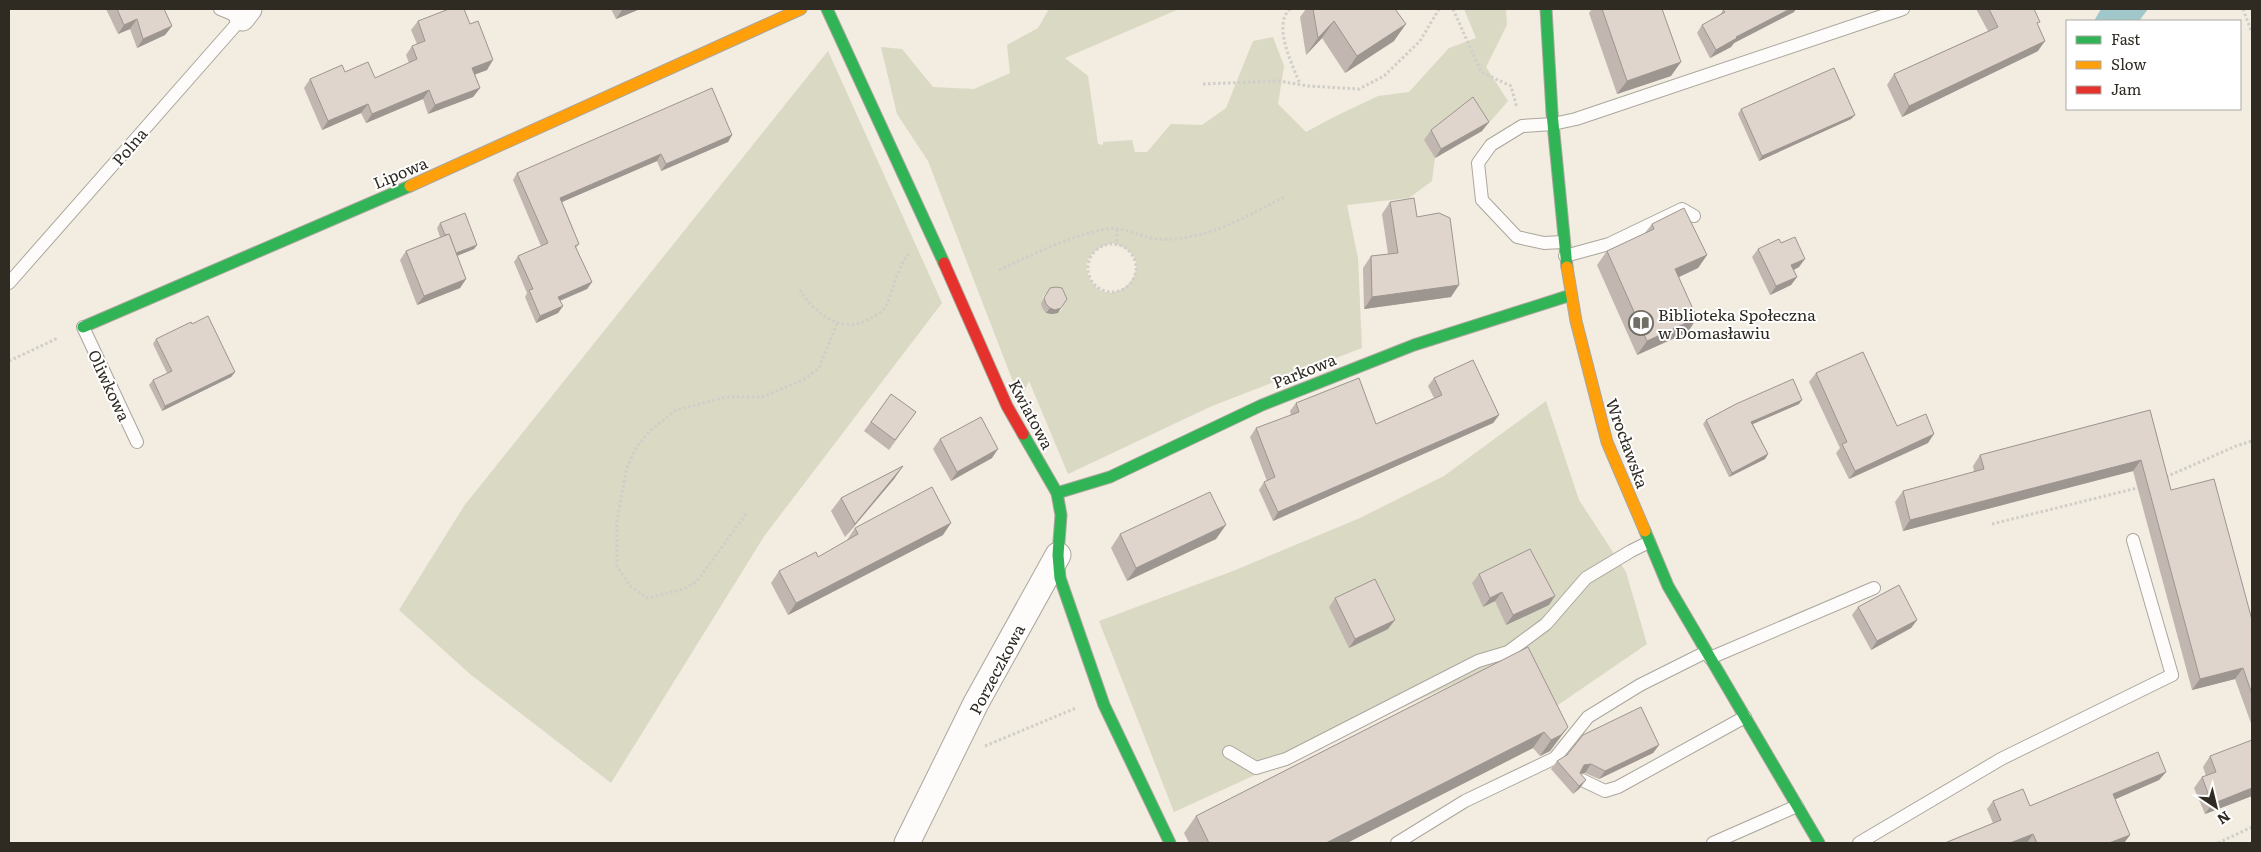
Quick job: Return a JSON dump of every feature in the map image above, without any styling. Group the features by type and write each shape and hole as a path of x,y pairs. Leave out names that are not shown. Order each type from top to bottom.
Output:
{"street":[{"name":"Lipowa","path":"83,327 445,170 801,9"},
{"name":"Kwiatowa","path":"827,9 935,243 1007,406 1057,493 1061,515 1058,555 1060,578 1102,698 1170,843"},
{"name":"Wrocławska","path":"1546,9 1553,124 1565,256 1571,295 1608,442 1668,586 1819,843"},
{"name":"Parkowa","path":"1057,493 1110,477 1262,405 1414,345 1571,295"},
{"name":"Porzeczkowa","path":"907,843 976,704 1058,555"}],"lane":[{"path":"1563,242 1544,243 1516,237 1482,200 1478,163 1491,146 1522,126 1553,124 1576,119 1903,9"},
{"name":"Polna","path":"9,283 237,12"},
{"path":"1565,256 1609,244 1682,209 1694,216"},
{"name":"Oliwkowa","path":"83,327 137,442"},
{"path":"1859,843 2001,759 2172,675 2133,540"},
{"path":"1229,752 1256,768 1286,759 1478,661 1508,652 1546,624 1586,578 1649,542"},
{"path":"1396,843 1465,801 1555,758 1588,717 1640,685 1708,655 1874,588"},
{"path":"1582,780 1605,791 1618,787 1745,717"},
{"path":"1713,843 1797,806"}],"path":[{"path":"1290,9 1283,21 1283,28 1289,55 1301,85"},
{"path":"1203,84 1278,81 1301,85 1359,89 1384,76 1420,41 1439,9"},
{"path":"1453,9 1481,72 1511,86 1522,126"},
{"path":"2243,9 2252,33"},
{"path":"1000,270 1081,235 1108,228 1126,229 1156,239 1194,236 1235,223 1286,196"},
{"path":"1117,229 1117,244"},
{"path":"800,290 806,300 827,318 844,326 862,323 882,312 894,290 902,260 910,254 935,243"},
{"path":"1112,243 1117,244 1123,246 1132,254 1136,265 1135,277 1128,286 1117,292 1105,292 1095,286 1088,276 1087,264 1091,253 1100,246 1112,243"},
{"path":"746,514 697,581 684,589 647,598 629,585 617,566 617,520 627,467 637,446 651,430 676,410 726,398 762,397 803,380 819,368 837,323"},
{"path":"9,361 83,327"},
{"path":"2165,478 2236,446 2252,441"},
{"path":"1992,524 2147,486"},
{"path":"949,760 1102,698"},
{"path":"2218,843 2252,827"}],"green space":[{"path":"1049,9 1179,9 1065,58 1088,76 1098,144 1103,145 1103,142 1132,140 1135,152 1147,152 1171,124 1202,125 1226,108 1253,41 1273,37 1284,66 1278,104 1306,132 1378,96 1409,92 1449,48 1476,38 1464,9 1506,9 1507,25 1486,67 1508,101 1482,131 1425,140 1435,158 1432,181 1409,198 1347,205 1358,258 1362,348 1212,406 1068,474 1029,381 1020,400 928,161 897,114 881,47 902,49 933,87 974,89 1010,73 1007,45 1038,28","holes":["1112,243 1128,250 1135,260 1136,271 1131,282 1122,289 1111,293 1100,290 1090,279 1087,266 1088,260 1095,251","1047,293 1064,303 1058,313 1047,313 1042,308 1043,297"]},
{"path":"828,51 942,303 765,535 611,783 470,674 399,610 464,506"},
{"path":"1546,401 1579,500 1626,572 1647,644 1555,707 1528,650 1174,812 1099,621 1233,571 1360,518 1444,476"}],"water":[{"path":"2101,9 2148,9 2140,20 2095,20"}],"building":[{"path":"117,9 164,9 172,26 143,39 137,19 124,25"},
{"path":"449,9 464,9 470,24 478,21 493,60 472,68 480,88 435,105 429,90 372,114 368,104 328,121 310,79 342,65 345,72 368,62 375,78 417,59 412,46 425,41 418,21"},
{"path":"1313,9 1395,9 1406,24 1357,56 1334,21 1318,38"},
{"path":"1602,9 1662,9 1681,62 1627,81"},
{"path":"1790,9 1736,37 1716,50 1702,25 1725,12 1723,10"},
{"path":"1989,9 2034,9 2040,22 2037,23 2045,41 1909,106 1894,74 1998,27"},
{"path":"1834,68 1855,115 1762,156 1741,109"},
{"path":"712,88 732,135 666,164 661,154 560,198 579,244 575,246 592,282 558,297 563,306 540,316 529,290 533,289 518,256 548,243 517,173"},
{"path":"1473,97 1489,122 1441,149 1431,130"},
{"path":"1414,198 1417,217 1439,213 1450,218 1459,285 1372,297 1371,256 1398,253 1390,202"},
{"path":"1684,208 1707,255 1675,269 1697,318 1647,341 1607,251 1654,229 1652,224"},
{"path":"465,213 477,245 456,253 449,234 445,235 440,223"},
{"path":"449,234 466,279 424,296 406,251"},
{"path":"1795,237 1805,259 1791,265 1797,277 1776,286 1758,249 1779,239 1781,243"},
{"path":"1050,288 1062,288 1067,299 1061,308 1055,310 1046,304 1044,298"},
{"path":"208,316 235,372 165,406 153,380 172,371 156,339"},
{"path":"1863,352 1897,426 1926,414 1934,434 1855,471 1842,444 1847,442 1816,373"},
{"path":"1473,360 1499,415 1278,512 1264,482 1275,477 1256,428 1299,412 1296,403 1359,378 1376,424 1442,395 1434,378"},
{"path":"1793,379 1802,400 1751,422 1768,454 1732,473 1706,420 1736,404"},
{"path":"891,394 916,412 895,440 871,422"},
{"path":"2150,410 2171,490 2214,479 2252,620 2252,694 2243,668 2200,679 2141,460 1910,520 1903,491 1984,469 1980,455"},
{"path":"981,417 998,449 957,472 940,439"},
{"path":"903,466 855,524 841,498"},
{"path":"932,487 951,523 796,603 779,571 816,552 818,557 858,534 855,528"},
{"path":"1210,492 1226,525 1136,568 1120,534"},
{"path":"1530,549 1555,596 1513,615 1502,592 1490,598 1479,574"},
{"path":"1375,579 1395,620 1355,639 1335,598"},
{"path":"1899,585 1917,620 1877,641 1858,607"},
{"path":"1528,647 1568,727 1561,735 1551,740 1544,732 1326,843 1209,843 1196,816"},
{"path":"1641,707 1659,745 1605,771 1591,764 1584,765 1580,773 1586,780 1579,786 1557,761 1567,755 1583,735"},
{"path":"2252,740 2252,788 2212,804 2202,777 2216,772 2210,756"},
{"path":"2158,752 2166,772 2113,794 2130,835 2109,843 2037,843 2033,834 2010,843 1945,843 2001,820 1993,801 2023,789 2030,806"}],"traffic: fast":[{"path":"827,9 944,263"},
{"path":"1546,9 1552,113 1567,267"},
{"path":"83,327 410,186"},
{"path":"1057,493 1110,477 1262,405 1414,345 1571,295"},
{"path":"1023,434 1057,493 1061,515 1058,555 1060,578 1104,705 1170,843"},
{"path":"1645,531 1668,586 1819,843"}],"traffic: slow":[{"path":"410,186 801,9"},
{"path":"1567,267 1576,321 1607,442 1645,531"}],"traffic: jam":[{"path":"944,263 1007,406 1023,434"}],"place":[{"name":"Biblioteka Społeczna w Domasławiu","path":"1641,323"}]}
